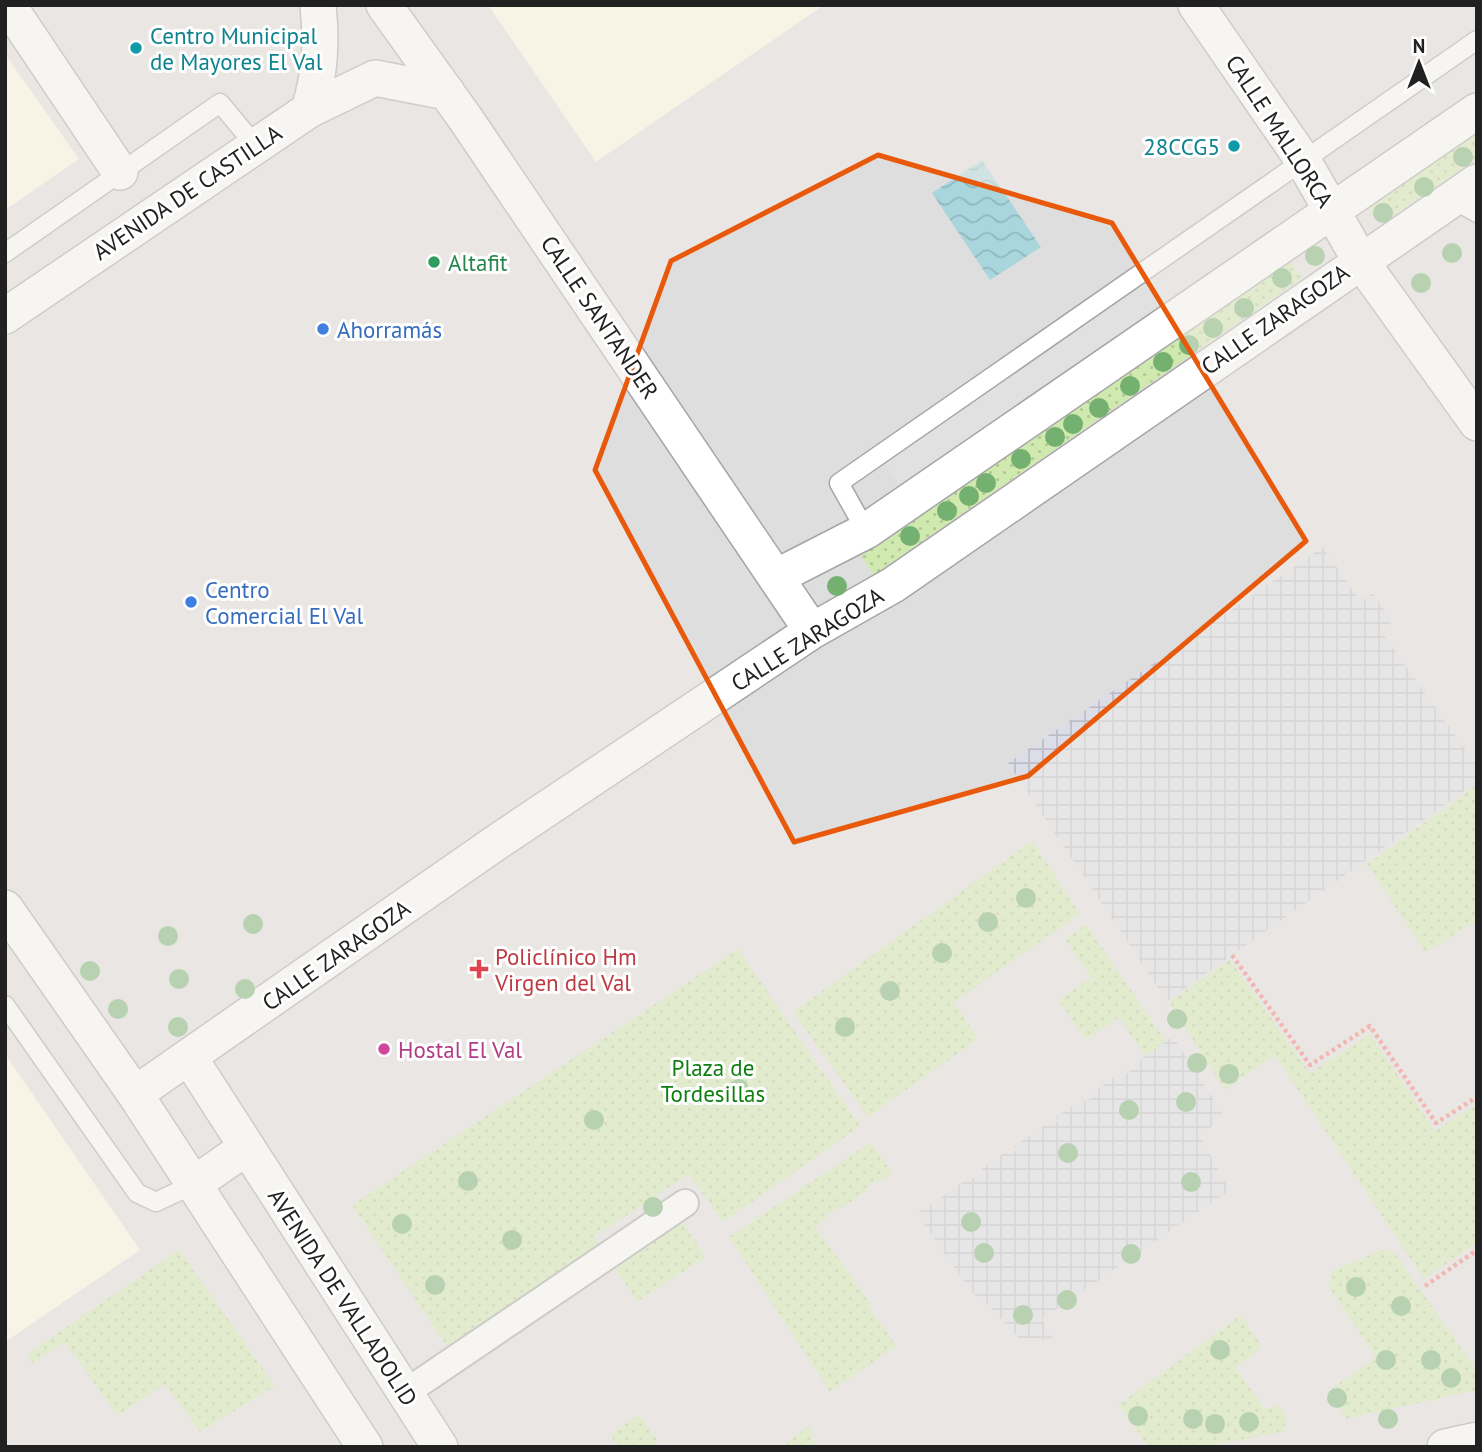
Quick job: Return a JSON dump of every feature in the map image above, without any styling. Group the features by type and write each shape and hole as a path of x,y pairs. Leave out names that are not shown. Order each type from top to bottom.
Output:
{"street":[{"path":"8,5 117,167"},
{"path":"309,110 319,76 322,39 318,5"},
{"name":"CALLE SANTANDER","path":"384,5 447,92 812,631"},
{"name":"CALLE MALLORCA","path":"1196,5 1302,159 1360,260 1477,423"},
{"name":"AVENIDA DE CASTILLA","path":"5,316 309,110 375,78 447,92"},
{"path":"776,577 866,531 1477,111"},
{"name":"CALLE ZARAGOZA","path":"135,1094 497,842 812,631 893,585 1360,260 1469,198"},
{"path":"5,908 135,1094 365,1447"},
{"name":"AVENIDA DE VALLADOLID","path":"189,1057 440,1447"},
{"path":"194,1184 247,1147"},
{"path":"405,1393 685,1203"}],"lane":[{"path":"866,531 839,483 1477,40"},
{"path":"5,253 117,167 220,103 255,145"},
{"path":"5,1005 137,1193 156,1202 176,1195 194,1184"}],"path":[{"path":"1232,955 1310,1065 1370,1026 1436,1123 1477,1097"},
{"path":"1425,1286 1477,1250"}],"highlighted area":[{"path":"878,155 1112,223 1306,541 1028,776 794,842 595,470 671,261"}],"shaded area":[{"path":"5,5 1477,5 1477,1447 5,1447"},
{"path":"488,5 824,5 596,162"},
{"path":"1477,40 1477,90 1371,163 1347,128"},
{"path":"5,54 79,159 5,210"},
{"path":"1247,198 1268,231 900,485 879,455"},
{"path":"1323,547 1361,602 1373,593 1392,622 1381,631 1477,766 1477,782 1167,1001 1008,763"},
{"path":"768,922 816,991 791,1009 775,986 795,972 790,967 771,980 743,939"},
{"path":"1173,1036 1222,1112 1202,1140 1230,1190 1042,1319 1054,1341 1019,1338 990,1307 971,1292 917,1214 930,1204 933,1207 941,1202 939,1199 970,1177 973,1179 982,1173 980,1170 1006,1152 1009,1155 1017,1150 1015,1146 1046,1124 1049,1127 1058,1121 1056,1117 1083,1099 1085,1102 1093,1097 1092,1093 1123,1071 1126,1074 1134,1068 1133,1065"},
{"path":"5,1054 140,1250 5,1342"}],"green space":[{"path":"1477,131 1477,158 1388,219 1379,221 1370,215 1371,205"},
{"path":"1289,259 1302,278 874,575 861,556"},
{"path":"1477,785 1477,920 1426,953 1367,864"},
{"path":"1032,841 1080,914 954,1002 978,1039 868,1117 793,1012"},
{"path":"1086,924 1166,1042 1145,1056 1119,1017 1086,1040 1058,1000 1091,978 1065,939"},
{"name":"Plaza de Tordesillas","path":"738,949 860,1126 723,1222 689,1174 594,1237 603,1251 454,1357 352,1205"},
{"path":"1230,960 1310,1073 1370,1034 1435,1131 1477,1104 1477,1243 1424,1279 1275,1055 1225,1090 1169,1002"},
{"path":"871,1142 892,1173 878,1183 875,1181 867,1187 868,1190 837,1211 835,1208 815,1227 871,1303 869,1306 896,1346 830,1392 729,1237"},
{"path":"679,1216 706,1257 637,1302 611,1262"},
{"path":"1385,1249 1395,1253 1477,1371 1477,1390 1346,1419 1331,1389 1372,1361 1374,1354 1330,1289 1329,1278 1334,1270"},
{"path":"179,1250 275,1386 200,1432 165,1384 117,1416 65,1342 33,1363 27,1354"},
{"path":"1241,1315 1262,1347 1236,1368 1265,1410 1279,1405 1286,1417 1285,1431 1204,1447 1149,1447 1118,1405"},
{"path":"639,1414 658,1441 650,1447 616,1447 611,1434"},
{"path":"810,1425 815,1447 787,1447 785,1444"}],"water":[{"path":"982,160 1041,247 990,280 932,193"}],"place":[{"name":"Centro Municipal de Mayores El Val","path":"136,48"},
{"name":"28CCG5","path":"1234,146"},
{"name":"Altafit","path":"434,262"},
{"name":"Ahorramás","path":"323,329"},
{"name":"Centro Comercial El Val","path":"191,602"},
{"name":"Policlínico Hm Virgen del Val","path":"479,969"},
{"name":"Hostal El Val","path":"384,1049"}]}
